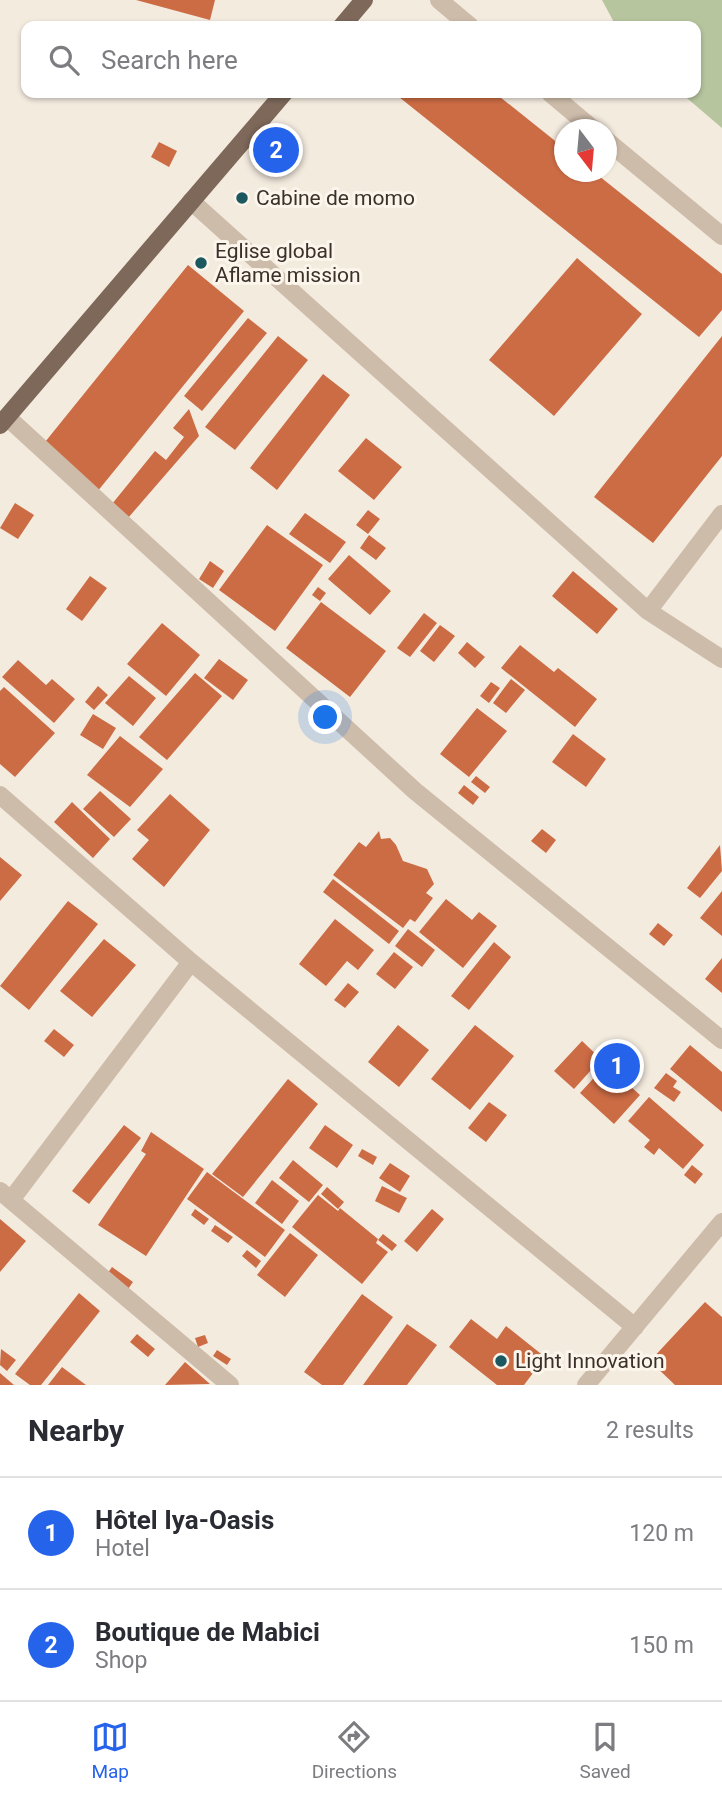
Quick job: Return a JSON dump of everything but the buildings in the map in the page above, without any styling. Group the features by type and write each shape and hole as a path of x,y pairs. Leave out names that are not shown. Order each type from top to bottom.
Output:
{"main road":[{"path":"346,21 364,0"},
{"path":"3,421 280,98"}],"street":[{"path":"439,0 464,21"},
{"path":"556,98 581,119"},
{"path":"617,147 722,236"},
{"path":"191,201 648,611 722,659"},
{"path":"3,421 415,791 722,1040"},
{"path":"648,611 722,514"},
{"path":"0,795 191,962 635,1326"},
{"path":"191,962 5,1195 230,1385"},
{"path":"586,1385 722,1222"}],"green space":[{"path":"602,0 722,0 722,128 687,98 701,98 701,21 613,21"}],"place":[{"name":"Boutique de Mabici","path":"276,150"},
{"name":"Cabine de momo","path":"242,198"},
{"name":"Eglise global Aflame mission","path":"201,263"},
{"name":"Hôtel Iya-Oasis","path":"617,1066"},
{"name":"Light Innovation","path":"501,1361"}]}
